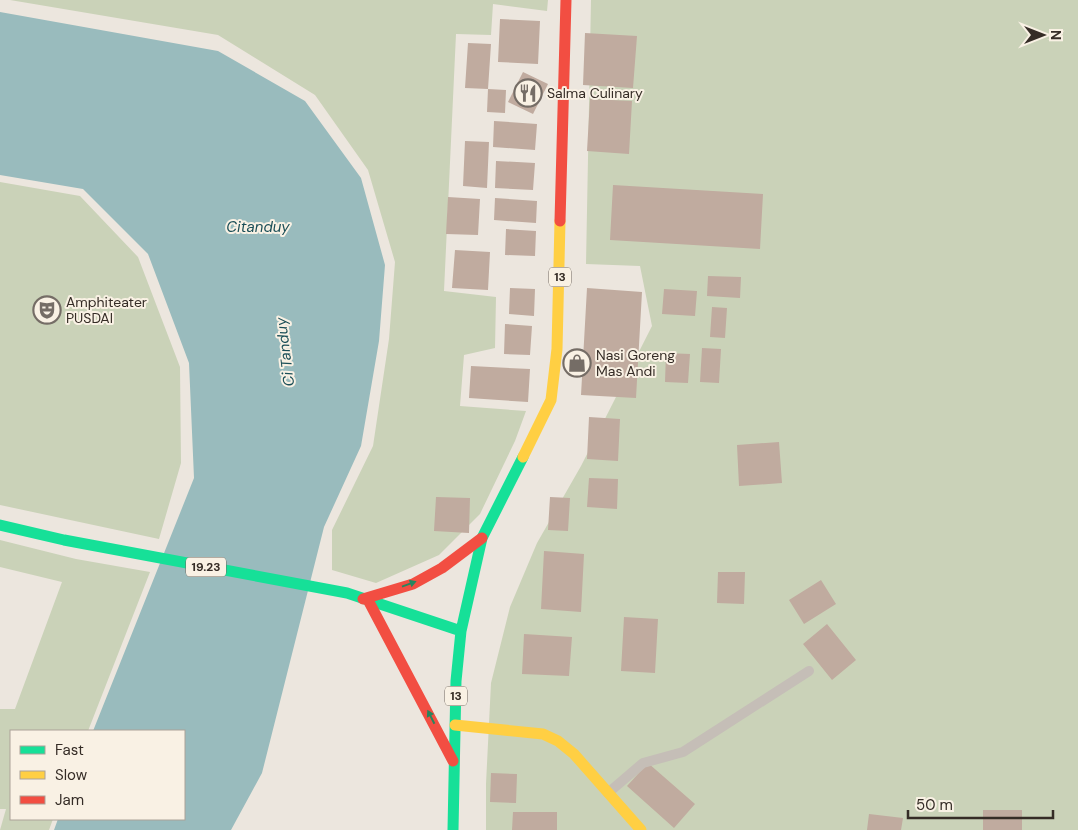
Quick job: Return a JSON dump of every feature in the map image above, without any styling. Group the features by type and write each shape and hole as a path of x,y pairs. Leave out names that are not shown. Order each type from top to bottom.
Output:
{"main road":[{"name":"13","path":"453,830 455,725 462,631 482,538 551,400 558,330 566,0"},
{"name":"19.23","path":"0,525 64,540 347,593 462,631"},
{"path":"454,761 366,599 413,584 442,568 482,538"},
{"path":"455,725 543,734 558,741 574,754 641,830"}],"lane":[{"path":"608,794 643,763 682,752 809,671"}],"green space":[{"path":"10,0 548,0 547,11 493,4 491,35 456,34 444,291 496,297 495,348 464,355 460,406 526,411 515,441 480,514 439,555 376,583 332,570 332,530 373,446 389,339 395,262 368,170 315,95 218,35"},
{"path":"591,0 1078,0 1078,830 486,830 486,784 491,683 510,607 537,543 581,466 652,326 640,266 586,264"},
{"path":"0,182 80,196 138,257 180,367 181,463 159,539 0,505"},
{"path":"0,540 76,559 150,572 88,730 10,730 10,820 53,820 49,830 0,830 6,809 0,809 0,709 15,709 62,582 0,567"}],"water":[{"name":"Citanduy","path":"0,12 218,51 305,101 361,178 385,265 379,341 361,446 324,527 262,773 231,830 54,830 58,820 185,820 185,730 93,730 194,478 189,363 148,254 83,189 0,175"}],"building":[{"path":"500,19 540,21 538,64 498,62"},
{"path":"585,33 637,36 633,88 583,85"},
{"path":"468,43 491,44 488,89 465,88"},
{"name":"Salma Culinary","path":"523,72 548,84 533,114 508,102"},
{"path":"488,89 506,90 505,113 487,112"},
{"path":"590,99 632,101 629,154 587,151"},
{"path":"494,121 537,124 535,150 493,147"},
{"path":"465,141 489,142 487,188 463,186"},
{"path":"496,161 535,163 533,190 495,188"},
{"path":"613,185 763,194 760,249 610,240"},
{"path":"448,197 480,199 478,235 446,234"},
{"path":"495,198 537,201 536,223 494,220"},
{"path":"506,229 536,231 535,256 505,255"},
{"path":"455,250 490,252 488,290 452,288"},
{"path":"708,276 741,277 740,298 707,296"},
{"path":"510,288 535,289 534,316 509,314"},
{"path":"587,288 642,292 636,398 581,395"},
{"path":"664,289 697,291 695,316 662,314"},
{"path":"712,307 727,308 725,338 710,337"},
{"path":"505,324 532,326 530,355 504,354"},
{"path":"702,348 721,349 719,383 700,382"},
{"path":"666,353 690,354 688,383 665,382"},
{"path":"471,366 530,369 528,402 469,398"},
{"path":"589,417 620,419 618,461 587,459"},
{"path":"779,442 782,483 739,486 737,445"},
{"path":"589,478 618,479 617,509 587,507"},
{"path":"436,497 470,498 469,533 434,531"},
{"path":"550,497 570,498 568,531 548,530"},
{"path":"544,551 584,554 581,612 541,609"},
{"path":"718,572 745,572 744,604 717,603"},
{"path":"821,580 836,604 804,624 789,600"},
{"path":"624,617 658,619 655,673 621,671"},
{"path":"827,624 856,660 832,680 803,644"},
{"path":"524,634 572,637 569,676 522,674"},
{"path":"648,763 695,804 674,828 627,786"},
{"path":"491,773 517,774 516,803 490,802"},
{"path":"983,810 1022,810 1022,830 983,830"},
{"path":"513,812 557,812 557,830 512,830"},
{"path":"869,814 903,818 901,830 867,830"}],"traffic: fast":[{"path":"453,830 456,681 461,631 482,538 523,457"},
{"path":"0,525 64,540 347,593 461,631"}],"traffic: slow":[{"path":"523,457 551,400 557,349 560,221"},
{"path":"455,725 543,734 558,741 574,754 641,830"}],"traffic: jam":[{"path":"560,221 566,0"},
{"path":"363,599 413,584 442,568 482,538"},
{"path":"368,600 453,761"}],"place":[{"name":"Salma Culinary","path":"528,93"},
{"name":"Amphiteater PUSDAI","path":"47,310"},
{"name":"Nasi Goreng Mas Andi","path":"577,363"}],"water label":[{"name":"Ci Tanduy","path":"285,352"}]}
